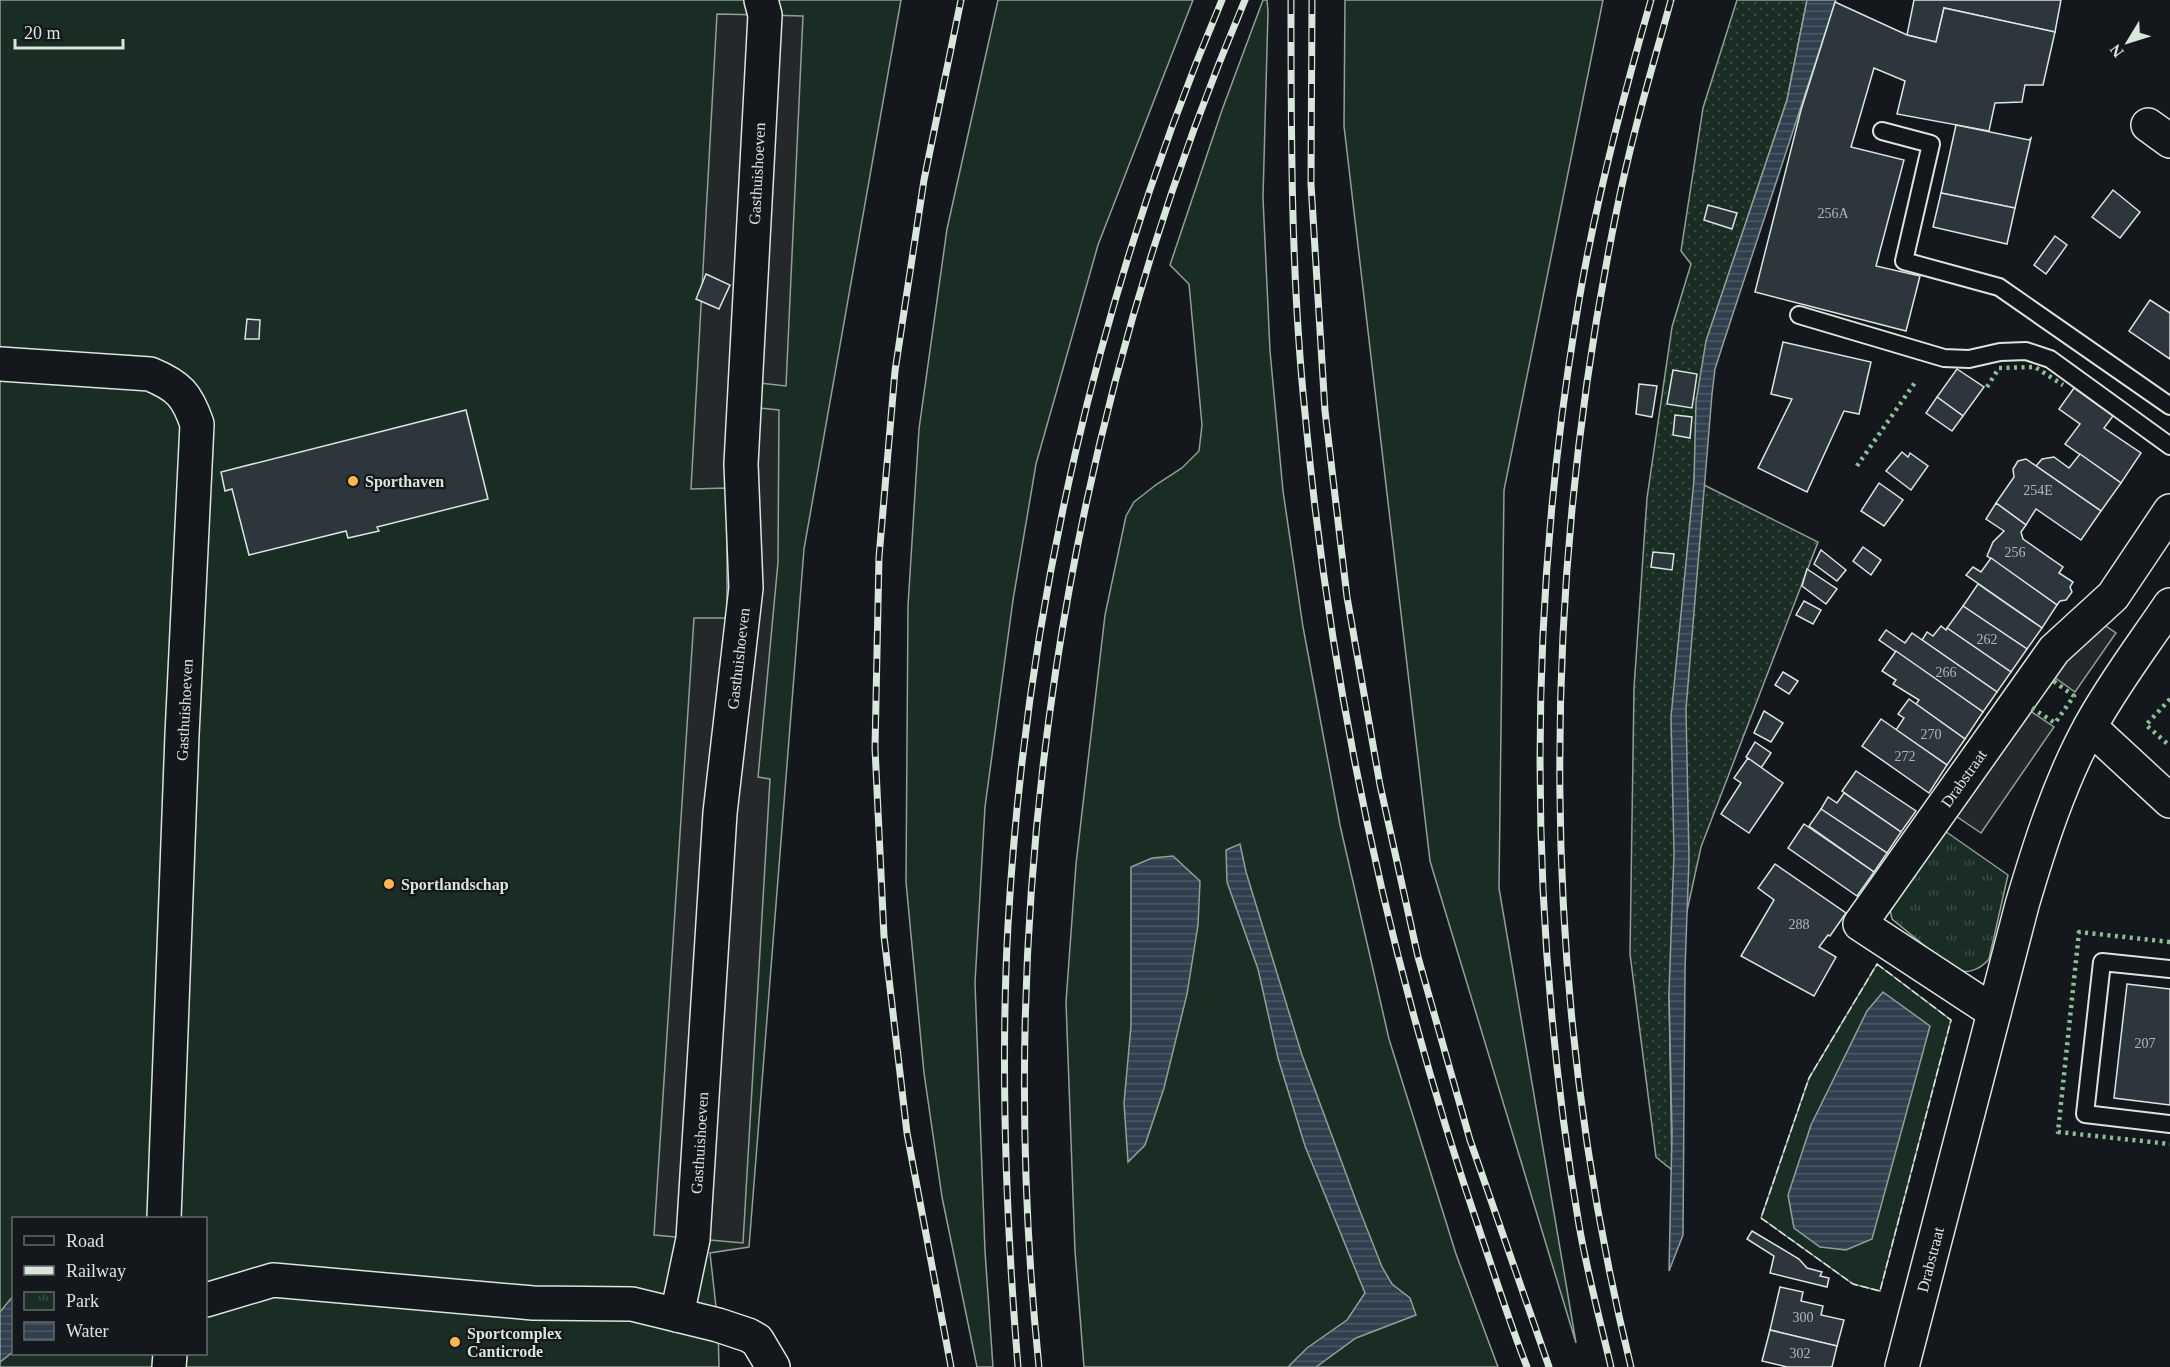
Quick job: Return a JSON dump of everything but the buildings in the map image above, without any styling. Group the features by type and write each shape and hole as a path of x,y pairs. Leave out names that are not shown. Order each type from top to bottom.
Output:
{"street":[{"name":"Gasthuishoeven","path":"677,1315 693,1239 720,813 746,588 741,464 765,15 761,0"},
{"name":"Gasthuishoeven","path":"0,364 150,374 180,390 191,406 197,424 182,735 164,1217"},
{"name":"Drabstraat","path":"1994,1012 1860,924 2054,650 2112,596 2170,511"},
{"name":"Drabstraat","path":"1902,1367 2040,844 2090,727 2170,605"},
{"path":"2090,727 2170,801"},
{"path":"207,1300 273,1280 533,1304 632,1304 748,1335 757,1340 773,1367"}],"lane":[{"path":"1882,131 1930,144 1904,261 1999,287 2170,406"},
{"path":"1799,315 1944,358 1969,358 2000,352 2026,351 2050,358 2170,446"},
{"path":"2170,969 2102,962 2085,1114 2170,1124"}],"green space":[{"name":"Sportlandschap","path":"0,0 901,0 804,549 749,1247 710,1253 718,1325 719,1367 0,1367"},
{"path":"998,0 1193,0 1098,245 1036,464 1013,600 985,807 975,983 985,1251 993,1367 977,1367 942,1197 924,1073 906,882 908,606 919,429 947,229"},
{"path":"1263,0 1267,0 1268,12 1263,198 1270,351 1283,491 1303,627 1340,825 1389,1039 1456,1254 1498,1367 1084,1367 1075,1251 1066,1002 1076,864 1105,615 1126,516 1134,502 1182,468 1199,451 1202,425 1189,284 1170,265 1222,110"},
{"path":"1345,0 1603,0 1504,490 1499,888 1576,1343 1430,861 1344,126"},
{"path":"1737,0 1807,0 1787,100 1706,342 1694,480 1818,542 1701,847 1669,993 1672,1170 1656,1157 1630,954 1634,688 1647,498 1672,327 1691,264 1681,251 1703,108"},
{"path":"1942,829 2008,875 1989,959 1977,969 1963,972 1953,969 1892,919 1889,905"},
{"path":"1877,964 1951,1020 1880,1291 1853,1284 1761,1218 1809,1078"}],"shaded area":[{"path":"717,14 803,16 786,386 760,383 760,408 779,410 778,562 758,777 770,779 743,1243 654,1235 694,618 727,618 727,488 691,489"},
{"path":"2094,618 2116,633 2075,692 2054,677"},
{"path":"2029,710 2054,727 1981,833 1956,816"}],"water":[{"path":"1807,0 1836,0 1715,369 1712,394 1686,709 1689,859 1685,969 1683,1235 1669,1271 1672,1133 1669,993 1674,853 1671,717 1694,480 1696,402 1706,341 1787,100"},
{"path":"1240,844 1246,872 1302,1055 1358,1206 1382,1267 1392,1284 1410,1298 1416,1315 1356,1338 1316,1367 1288,1367 1307,1348 1347,1320 1365,1293 1305,1146 1278,1058 1258,969 1227,882 1226,850"},
{"path":"1173,856 1200,881 1198,925 1187,994 1164,1088 1145,1145 1128,1162 1124,1103 1131,1026 1131,867 1152,858"},
{"path":"1883,992 1930,1026 1872,1239 1846,1250 1820,1247 1794,1228 1788,1195 1811,1125 1867,1011"},
{"path":"12,1297 12,1353 0,1362 0,1312"}],"railway":[{"path":"951,1367 907,1133 884,936 875,748 879,557 895,371 924,180 961,0"},
{"path":"1018,1367 1005,1146 1006,980 1017,806 1032,688 1051,570 1075,454 1105,338 1139,224 1178,111 1222,0"},
{"path":"1039,1367 1027,1193 1025,1018 1035,844 1056,671 1087,499 1129,330 1182,163 1245,0"},
{"path":"1291,0 1293,207 1300,362 1316,518 1348,726 1392,932 1419,1034 1448,1135 1527,1367"},
{"path":"1312,0 1311,184 1325,411 1347,597 1380,785 1418,957 1470,1140 1549,1367"},
{"path":"1611,1367 1579,1225 1563,1113 1551,1000 1543,887 1540,775 1542,662 1548,549 1559,437 1575,325 1608,161 1651,0"},
{"path":"1631,1367 1600,1224 1579,1080 1565,935 1560,789 1563,643 1573,498 1591,353 1623,182 1671,0"}],"hedge":[{"path":"1987,387 1999,368 2035,367 2063,385"},
{"path":"1857,466 1916,381"},
{"path":"2032,708 2055,723 2074,696 2052,680"},
{"path":"2170,699 2146,725 2170,746"},
{"path":"2170,942 2079,932 2058,1132 2170,1144"}],"fence":[{"path":"1877,964 1951,1020 1880,1291 1853,1284 1761,1218 1809,1078 1877,964"}],"place":[{"name":"Sporthaven","path":"353,481"},
{"name":"Sportlandschap","path":"389,884"},
{"name":"Sportcomplex Canticrode","path":"455,1342"}]}
